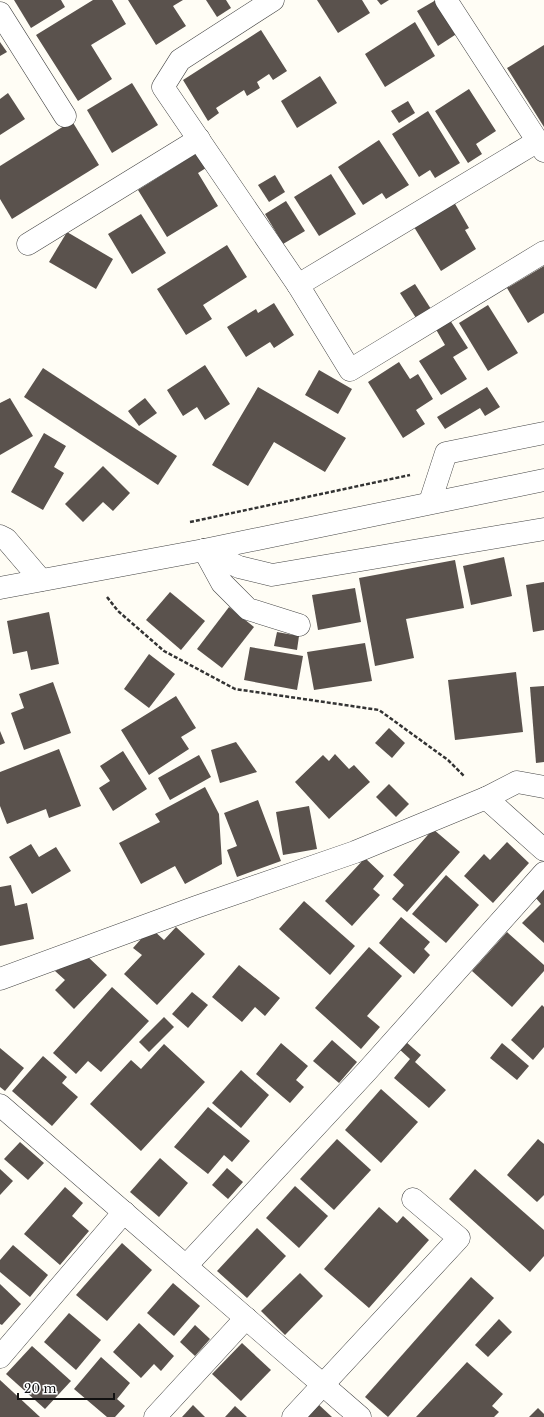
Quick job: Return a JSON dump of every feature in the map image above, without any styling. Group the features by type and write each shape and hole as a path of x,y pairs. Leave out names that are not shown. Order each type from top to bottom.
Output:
{"street":[{"path":"273,0 180,60 164,87 298,285 350,370 544,252"},
{"path":"298,285 541,146 446,0"},
{"path":"0,13 65,116"},
{"path":"28,244 199,139"},
{"path":"430,502 446,453 544,433"},
{"path":"0,588 204,550 430,502 544,480"},
{"path":"204,550 239,566 272,575 544,529"},
{"path":"0,536 6,539 41,580"},
{"path":"204,550 222,583 248,609 299,626"},
{"path":"0,979 196,907 355,852 486,798 517,782 544,787"},
{"path":"486,798 544,850"},
{"path":"186,1266 367,1071 544,873"},
{"path":"0,1105 360,1417"},
{"path":"293,1417 459,1238 413,1199"},
{"path":"0,1357 124,1212"},
{"path":"155,1417 246,1318"}],"path":[{"path":"185,523 441,468"},
{"path":"85,571 118,611 164,651 235,689 379,710 448,760 486,798"}],"building":[{"path":"14,0 61,0 65,7 31,28"},
{"path":"93,0 112,0 126,24 91,45 112,79 78,101 36,35"},
{"path":"128,0 183,0 173,6 186,26 156,45"},
{"path":"206,0 226,0 231,8 217,17"},
{"path":"317,0 362,0 370,13 338,33"},
{"path":"377,0 389,0 381,5"},
{"path":"436,0 458,33 438,46 417,11"},
{"path":"415,22 435,56 385,87 365,54"},
{"path":"261,30 287,71 273,80 269,74 257,82 260,88 247,96 244,90 216,108 219,113 208,121 183,80"},
{"path":"0,42 7,52 0,56"},
{"path":"544,45 544,127 507,68"},
{"path":"320,76 337,103 297,128 281,101"},
{"path":"132,83 158,125 112,153 87,110"},
{"path":"469,89 496,131 476,144 482,154 468,163 435,111"},
{"path":"8,93 25,119 0,135 0,99"},
{"path":"408,101 415,113 399,123 391,111"},
{"path":"428,111 460,163 435,178 430,170 419,177 392,134"},
{"path":"72,121 99,165 12,219 0,199 0,166"},
{"path":"379,140 409,185 386,199 382,193 363,205 338,167"},
{"path":"197,153 206,168 198,173 218,206 167,237 138,190"},
{"path":"331,174 356,214 319,236 294,197"},
{"path":"275,175 285,192 269,202 258,185"},
{"path":"286,201 305,231 283,244 265,214"},
{"path":"454,202 469,228 465,230 476,249 441,271 414,227"},
{"path":"141,214 166,253 132,274 108,234"},
{"path":"67,232 113,259 96,289 49,262"},
{"path":"227,245 247,277 203,305 212,319 186,335 157,289"},
{"path":"544,266 544,313 528,323 507,288"},
{"path":"415,284 431,309 416,318 400,293"},
{"path":"274,303 294,335 274,348 270,342 246,357 227,327 256,309 258,313"},
{"path":"488,305 518,353 488,371 459,323"},
{"path":"448,317 468,348 453,357 467,379 441,395 419,361 445,345 434,326"},
{"path":"399,362 410,379 418,374 433,399 416,410 425,424 403,438 368,382"},
{"path":"205,365 230,404 205,420 197,407 183,416 167,390"},
{"path":"43,368 177,456 158,485 24,397"},
{"path":"319,370 352,389 338,414 305,395"},
{"path":"258,387 346,438 325,472 274,442 248,486 212,465"},
{"path":"487,387 500,407 485,416 480,408 445,429 437,417"},
{"path":"10,398 33,436 0,455 0,403"},
{"path":"145,398 157,413 139,426 128,411"},
{"path":"44,433 66,446 54,467 64,473 43,510 11,492"},
{"path":"103,466 130,493 113,511 103,502 83,522 65,504"},
{"path":"504,557 512,596 471,605 463,566"},
{"path":"455,560 464,608 406,619 414,658 375,666 359,578"},
{"path":"544,582 544,630 533,632 526,585"},
{"path":"355,588 361,622 318,630 312,595"},
{"path":"170,592 205,621 181,650 146,620"},
{"path":"229,607 254,627 222,668 197,649"},
{"path":"49,612 59,664 31,670 27,651 13,654 7,621"},
{"path":"277,632 299,636 297,650 274,646"},
{"path":"365,643 372,681 314,690 307,652"},
{"path":"250,647 303,656 297,690 244,680"},
{"path":"149,654 175,674 149,708 124,689"},
{"path":"516,672 523,732 455,740 448,680"},
{"path":"53,682 71,733 24,750 11,713 24,708 19,694"},
{"path":"544,686 544,762 536,763 530,687"},
{"path":"176,696 196,728 181,737 189,749 149,775 121,730"},
{"path":"389,728 405,743 392,758 375,743"},
{"path":"0,731 5,743 0,745"},
{"path":"236,742 257,772 220,783 211,750"},
{"path":"59,749 81,806 49,818 46,809 7,824 0,806 0,772"},
{"path":"123,751 147,789 113,811 99,788 110,781 100,766"},
{"path":"335,754 349,769 354,765 370,782 329,819 295,782 323,755 329,761"},
{"path":"199,755 211,777 170,800 158,778"},
{"path":"389,784 409,804 396,817 376,797"},
{"path":"205,787 219,814 222,864 185,884 175,866 141,884 119,843 160,822 155,814"},
{"path":"258,800 281,861 237,877 227,850 237,846 224,813"},
{"path":"309,806 317,849 283,855 276,812"},
{"path":"433,829 460,852 407,912 392,899 404,885 393,875"},
{"path":"507,842 529,863 493,903 464,876 484,854 490,860"},
{"path":"31,844 39,857 56,847 71,871 32,894 9,857"},
{"path":"365,858 384,876 373,889 380,895 352,926 325,901"},
{"path":"446,875 479,905 446,943 412,914"},
{"path":"11,885 15,906 27,903 34,939 0,946 0,887"},
{"path":"544,887 544,943 522,923 541,904 535,897"},
{"path":"304,901 355,946 330,975 279,929"},
{"path":"401,917 430,942 424,949 430,955 414,974 379,943"},
{"path":"176,927 205,954 157,1005 124,974 142,955 133,948 151,928 164,940"},
{"path":"507,932 544,965 544,971 512,1007 472,971"},
{"path":"369,947 402,976 367,1016 380,1027 361,1049 315,1008"},
{"path":"87,956 107,975 74,1009 55,990 65,980 55,971"},
{"path":"239,965 280,998 265,1016 255,1007 242,1022 212,997"},
{"path":"112,987 149,1021 101,1072 88,1061 76,1074 53,1053"},
{"path":"192,992 208,1005 188,1028 172,1014"},
{"path":"542,1005 544,1007 544,1047 533,1060 511,1040"},
{"path":"164,1017 174,1027 149,1052 139,1042"},
{"path":"332,1040 357,1062 339,1083 313,1061"},
{"path":"405,1041 421,1055 415,1062 446,1090 429,1108 394,1078 410,1059 398,1048"},
{"path":"281,1043 308,1066 296,1080 304,1087 290,1103 256,1074"},
{"path":"502,1043 529,1066 517,1080 490,1058"},
{"path":"164,1044 205,1082 141,1151 90,1104 131,1060 141,1069"},
{"path":"0,1048 24,1068 5,1091 0,1087"},
{"path":"43,1056 67,1077 62,1083 78,1097 52,1126 12,1091"},
{"path":"241,1070 269,1095 241,1128 212,1103"},
{"path":"381,1089 418,1122 381,1163 345,1130"},
{"path":"208,1107 250,1141 232,1162 224,1155 208,1174 174,1147"},
{"path":"337,1139 371,1170 334,1210 300,1179"},
{"path":"538,1139 544,1144 544,1195 537,1202 507,1175"},
{"path":"20,1142 44,1163 28,1180 4,1159"},
{"path":"160,1158 188,1183 159,1217 130,1192"},
{"path":"227,1168 243,1182 228,1199 212,1185"},
{"path":"0,1169 13,1181 0,1195"},
{"path":"475,1169 544,1230 544,1256 530,1272 449,1199"},
{"path":"295,1186 328,1216 299,1248 266,1218"},
{"path":"65,1187 83,1203 72,1216 89,1231 60,1265 24,1234"},
{"path":"379,1207 397,1223 403,1216 429,1240 369,1308 324,1269"},
{"path":"257,1228 286,1256 247,1298 217,1271"},
{"path":"122,1243 152,1270 107,1321 76,1295"},
{"path":"13,1245 48,1275 30,1297 0,1272 0,1260"},
{"path":"300,1273 323,1296 285,1335 261,1311"},
{"path":"471,1277 494,1298 388,1417 365,1397"},
{"path":"173,1283 200,1306 174,1336 147,1313"},
{"path":"0,1284 21,1304 2,1325 0,1324"},
{"path":"69,1313 101,1340 76,1370 44,1342"},
{"path":"499,1319 512,1332 488,1357 475,1345"},
{"path":"139,1323 174,1356 161,1371 154,1364 141,1378 113,1352"},
{"path":"195,1325 210,1339 195,1356 180,1342"},
{"path":"242,1343 271,1370 241,1401 212,1374"},
{"path":"32,1346 71,1381 45,1409 6,1374"},
{"path":"101,1357 130,1383 117,1399 125,1406 115,1417 107,1417 74,1389"},
{"path":"467,1362 503,1394 492,1406 499,1412 494,1417 416,1417"},
{"path":"0,1380 40,1417 0,1417"},
{"path":"318,1404 332,1417 307,1417"},
{"path":"193,1405 205,1417 182,1417"},
{"path":"235,1406 247,1417 225,1417"},
{"path":"538,1408 544,1414 544,1417 529,1417"}]}
